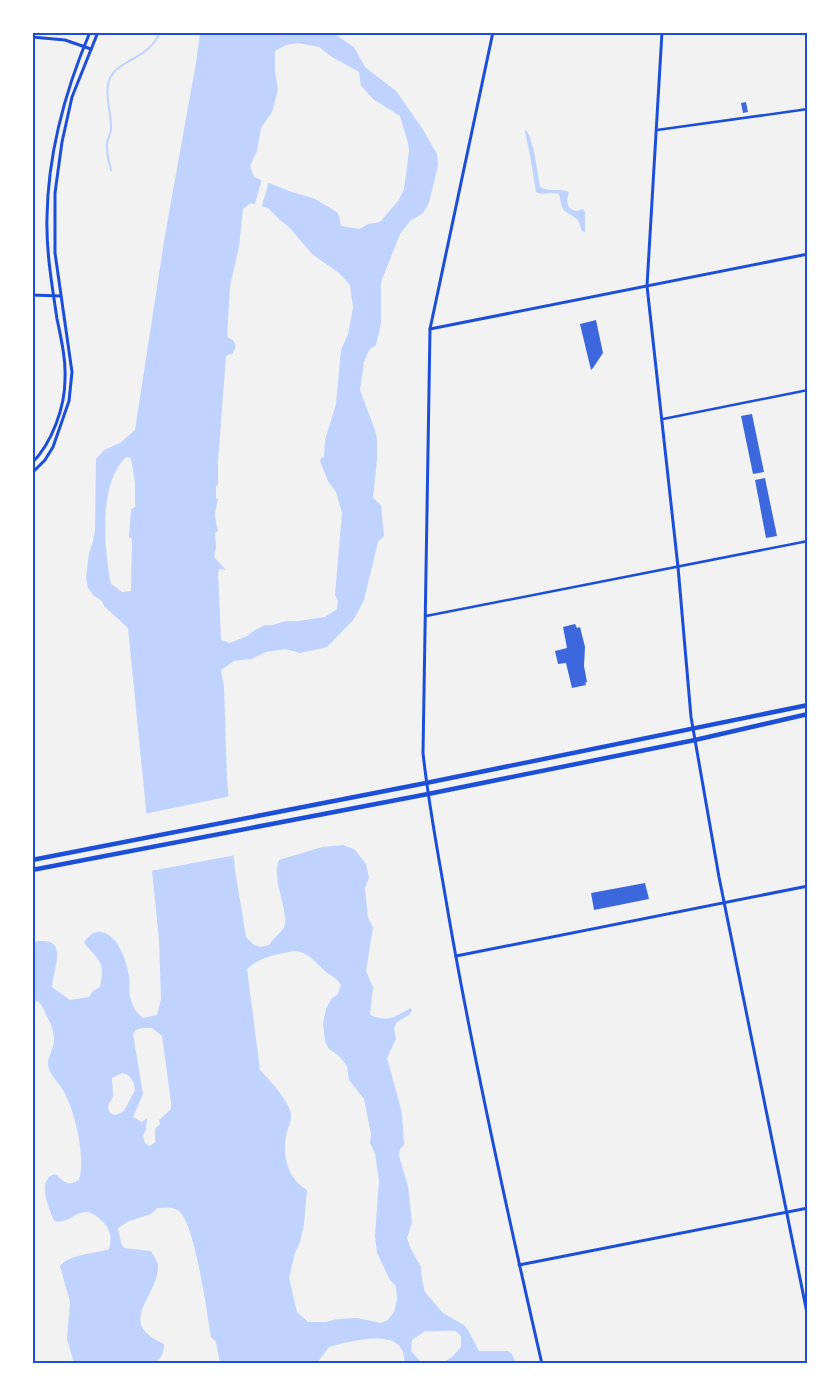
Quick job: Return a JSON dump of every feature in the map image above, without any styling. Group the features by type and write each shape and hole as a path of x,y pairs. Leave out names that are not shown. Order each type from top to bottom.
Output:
{"main road":[{"path":"32,860 426,783 808,705"},
{"path":"32,870 428,794 694,740 808,714"}],"street":[{"path":"32,462 46,446 57,420 64,390 64,363 47,234 48,196 51,165 63,103 90,32"},
{"path":"32,473 45,460 53,447 69,401 72,372 60,296 54,233 55,194 58,167 72,97 98,32"},
{"path":"494,32 430,329 423,753 426,783 456,956 488,1124 542,1364"},
{"path":"662,32 647,286 663,418 694,740 724,902 808,1318"},
{"path":"32,37 65,40 91,48"},
{"path":"657,130 808,109"},
{"path":"430,329 808,254"},
{"path":"32,295 60,296"},
{"path":"663,418 808,390"},
{"path":"426,616 808,541"},
{"path":"456,956 808,886"},
{"path":"519,1265 808,1208"}],"water":[{"path":"200,33 333,33 354,47 365,67 396,91 422,128 437,154 438,165 429,203 423,213 410,221 400,234 381,282 381,324 376,345 369,350 364,362 360,390 377,439 373,498 381,505 384,536 378,542 364,600 354,619 327,647 300,653 285,649 266,652 251,659 234,661 221,670 224,687 227,779 235,870 246,937 254,945 260,947 269,945 284,927 284,912 277,876 279,860 322,847 343,845 354,849 366,864 369,878 365,888 368,918 373,927 366,971 373,987 370,1015 387,1019 411,1008 412,1010 409,1015 397,1022 394,1028 396,1039 387,1058 402,1113 404,1145 400,1149 399,1156 408,1186 412,1222 407,1238 421,1267 425,1292 443,1313 464,1325 479,1351 508,1351 512,1354 516,1363 443,1363 461,1347 461,1336 456,1331 425,1331 412,1340 411,1351 422,1363 405,1363 401,1348 395,1343 378,1338 356,1340 329,1347 317,1363 220,1363 216,1342 211,1337 200,1270 190,1233 185,1219 174,1208 157,1208 151,1214 129,1221 118,1228 124,1248 151,1251 158,1265 156,1277 140,1318 142,1327 149,1336 164,1344 163,1353 159,1359 155,1363 74,1363 67,1339 70,1302 60,1266 69,1259 109,1249 111,1238 104,1223 89,1212 83,1212 67,1220 54,1221 47,1202 45,1188 49,1177 55,1174 69,1183 79,1180 81,1159 78,1134 72,1110 63,1090 52,1075 48,1064 54,1042 52,1028 42,1006 39,1002 33,1000 33,942 45,941 52,943 56,947 57,961 52,987 70,1000 89,997 93,991 100,987 102,972 100,962 84,943 93,933 102,932 108,934 113,938 124,957 129,976 130,996 135,1010 143,1018 157,1015 161,999 159,940 128,628 104,606 102,601 94,596 88,588 86,578 89,553 95,530 96,459 104,450 120,443 135,430 165,235","holes":["298,43 319,47 332,57 359,72 361,86 373,99 400,116 409,151 404,189 398,201 380,222 368,224 360,229 341,226 337,212 315,199 254,177 250,166 257,151 261,128 272,112 278,90 275,71 275,51 286,45","251,203 268,208 289,227 312,254 339,273 350,285 353,308 348,334 341,350 336,404 325,440 324,457 320,461 328,481 336,492 342,513 335,595 338,601 337,609 325,617 265,625 247,636 230,643 221,640 218,572 220,569 226,570 214,557 216,548 215,533 218,531 215,514 218,499 216,498 216,487 218,484 226,356 233,353 236,346 233,340 227,337 230,286 239,247 243,209","126,457 131,458 135,483 135,507 131,509 129,537 132,539 131,591 122,592 111,584 108,570 105,517 111,483 117,469","294,951 305,954 341,985 338,994 331,999 326,1009 323,1023 325,1042 329,1049 338,1055 347,1066 349,1080 364,1099 371,1134 370,1143 375,1154 379,1180 375,1236 377,1253 390,1280 396,1286 397,1300 394,1312 388,1320 381,1323 357,1318 308,1322 297,1312 289,1278 304,1224 307,1190 295,1180 286,1159 285,1144 291,1112 279,1092 260,1070 247,969 263,959","152,1028 162,1036 171,1102 171,1109 159,1120 160,1124 155,1129 155,1143 149,1146 145,1143 143,1136 147,1118 142,1122 133,1117 143,1094 133,1034 136,1030","122,1073 128,1075 133,1081 135,1090 124,1111 116,1115 109,1112 108,1106 113,1096 112,1078"]},
{"path":"526,130 533,148 540,187 569,192 567,201 570,208 577,211 583,209 585,212 585,232 582,231 578,220 563,208 559,194 541,194 536,192"}],"pier":[{"path":"262,179 269,181 261,209 254,207"},
{"path":"231,796 236,855 150,871 144,814"}],"building":[{"path":"746,102 748,112 743,113 741,103"},
{"path":"596,320 603,353 591,370 580,324"},
{"path":"752,414 764,472 753,474 741,416"},
{"path":"765,478 777,536 766,538 755,480"},
{"path":"575,624 577,628 580,627 585,647 584,666 587,682 585,683 586,685 572,688 566,663 558,664 555,651 567,648 563,627"},
{"path":"645,883 649,899 594,910 591,893"}],"waterway":[{"path":"111,170 107,146 111,132 107,90 109,82 117,69 147,50 160,32"}]}
